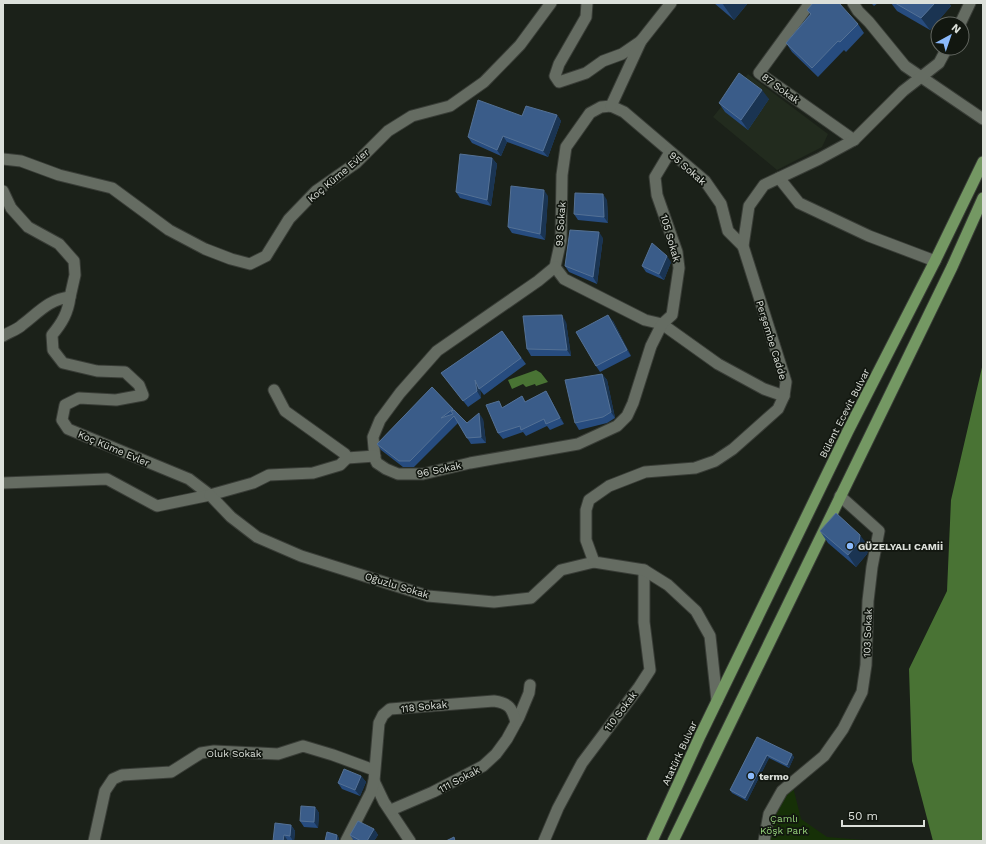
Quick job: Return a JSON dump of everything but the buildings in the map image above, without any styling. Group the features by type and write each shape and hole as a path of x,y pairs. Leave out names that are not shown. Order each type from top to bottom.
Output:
{"highway":[{"name":"Bülent Ecevit Bulvar","path":"729,675 848,431 935,261 983,162"},
{"path":"673,841 952,267 983,198"},
{"name":"Atatürk Bulvar","path":"652,841 729,675"}],"street":[{"name":"Koç Küme Evler","path":"3,159 21,161 58,175 112,188 169,230 205,249 231,259 250,264 266,256 290,219 316,191 356,162 388,132 412,116 450,106 484,82 520,45 551,3"},
{"path":"587,3 586,17 559,64 555,76 559,82 586,73 603,61 622,54 641,41"},
{"path":"611,106 641,41 671,3"},
{"name":"87 Sokak","path":"810,3 759,73 854,140"},
{"path":"853,3 905,66 983,119"},
{"path":"964,16 970,3"},
{"name":"Perşembe Cadde","path":"784,396 786,382 743,246 749,206 764,185 819,160 854,140 902,91 939,63 943,56"},
{"name":"95 Sokak","path":"611,106 624,112 705,181 721,204 728,231 743,246"},
{"name":"93 Sokak","path":"554,267 561,240 562,175 566,147 590,113 601,107 611,106"},
{"name":"105 Sokak","path":"662,324 672,315 679,268 677,252 657,195 655,176 670,152"},
{"path":"778,178 799,203 869,236 935,261"},
{"name":"Koç Küme Evler","path":"3,191 11,208 28,227 59,244 74,261 75,275 70,297 69,310 62,324 52,335 53,350 63,362 96,371 125,372 139,385 143,395 116,400 79,398 65,405 62,420 68,429 188,479 210,495"},
{"path":"3,483 107,479 157,506 210,495 253,483 270,475 313,473 340,465 347,458 375,456 373,437 380,420 400,393 437,351 538,281 554,267 564,279 646,320 662,324 718,364 764,389 784,396 778,409 733,449 715,461 695,468 645,472 619,481 596,494 589,500 586,510 586,540 594,562 644,570 668,585 696,611 710,636 717,701"},
{"path":"3,336 21,326 46,305 60,298 70,297"},
{"name":"96 Sokak","path":"375,456 377,463 386,469 404,474 423,474 470,462 578,444 600,435 617,426 627,416 633,403 651,346 662,324"},
{"path":"274,390 285,410 314,433 340,449 347,458"},
{"name":"Oğuzlu Sokak","path":"210,495 232,517 257,537 301,556 428,596 494,602 531,598 561,570 594,562"},
{"name":"103 Sokak","path":"764,841 769,814 776,800 782,791 824,756 842,729 862,692 866,665 868,601 878,531 840,496"},
{"name":"110 Sokak","path":"544,841 558,808 582,763 650,670 644,622 644,570"},
{"name":"111 Sokak","path":"391,810 433,792 484,766 496,754 516,722 529,693 530,684"},
{"name":"118 Sokak","path":"346,841 371,792 374,776 378,723 383,715 390,709 494,701 503,702 512,709 516,722"},
{"name":"Oluk Sokak","path":"94,841 105,791 113,779 122,775 171,772 201,753 214,751 278,754 303,746 333,754 374,776"},
{"path":"374,776 384,802 391,810 410,841"}],"shaded area":[{"path":"748,74 828,134 822,147 777,170 713,117"},
{"path":"983,363 983,841 933,841 912,761 909,669 947,591 951,500"},
{"path":"536,370 541,373 548,382 536,386 535,384 526,387 523,384 512,389 508,380"}],"green space":[{"name":"Çamlı Köşk Park","path":"792,783 801,819 827,837 875,841 764,841 769,814"}],"place":[{"name":"GÜZELYALI CAMİİ","path":"850,546"},
{"name":"termo","path":"751,776"}]}
